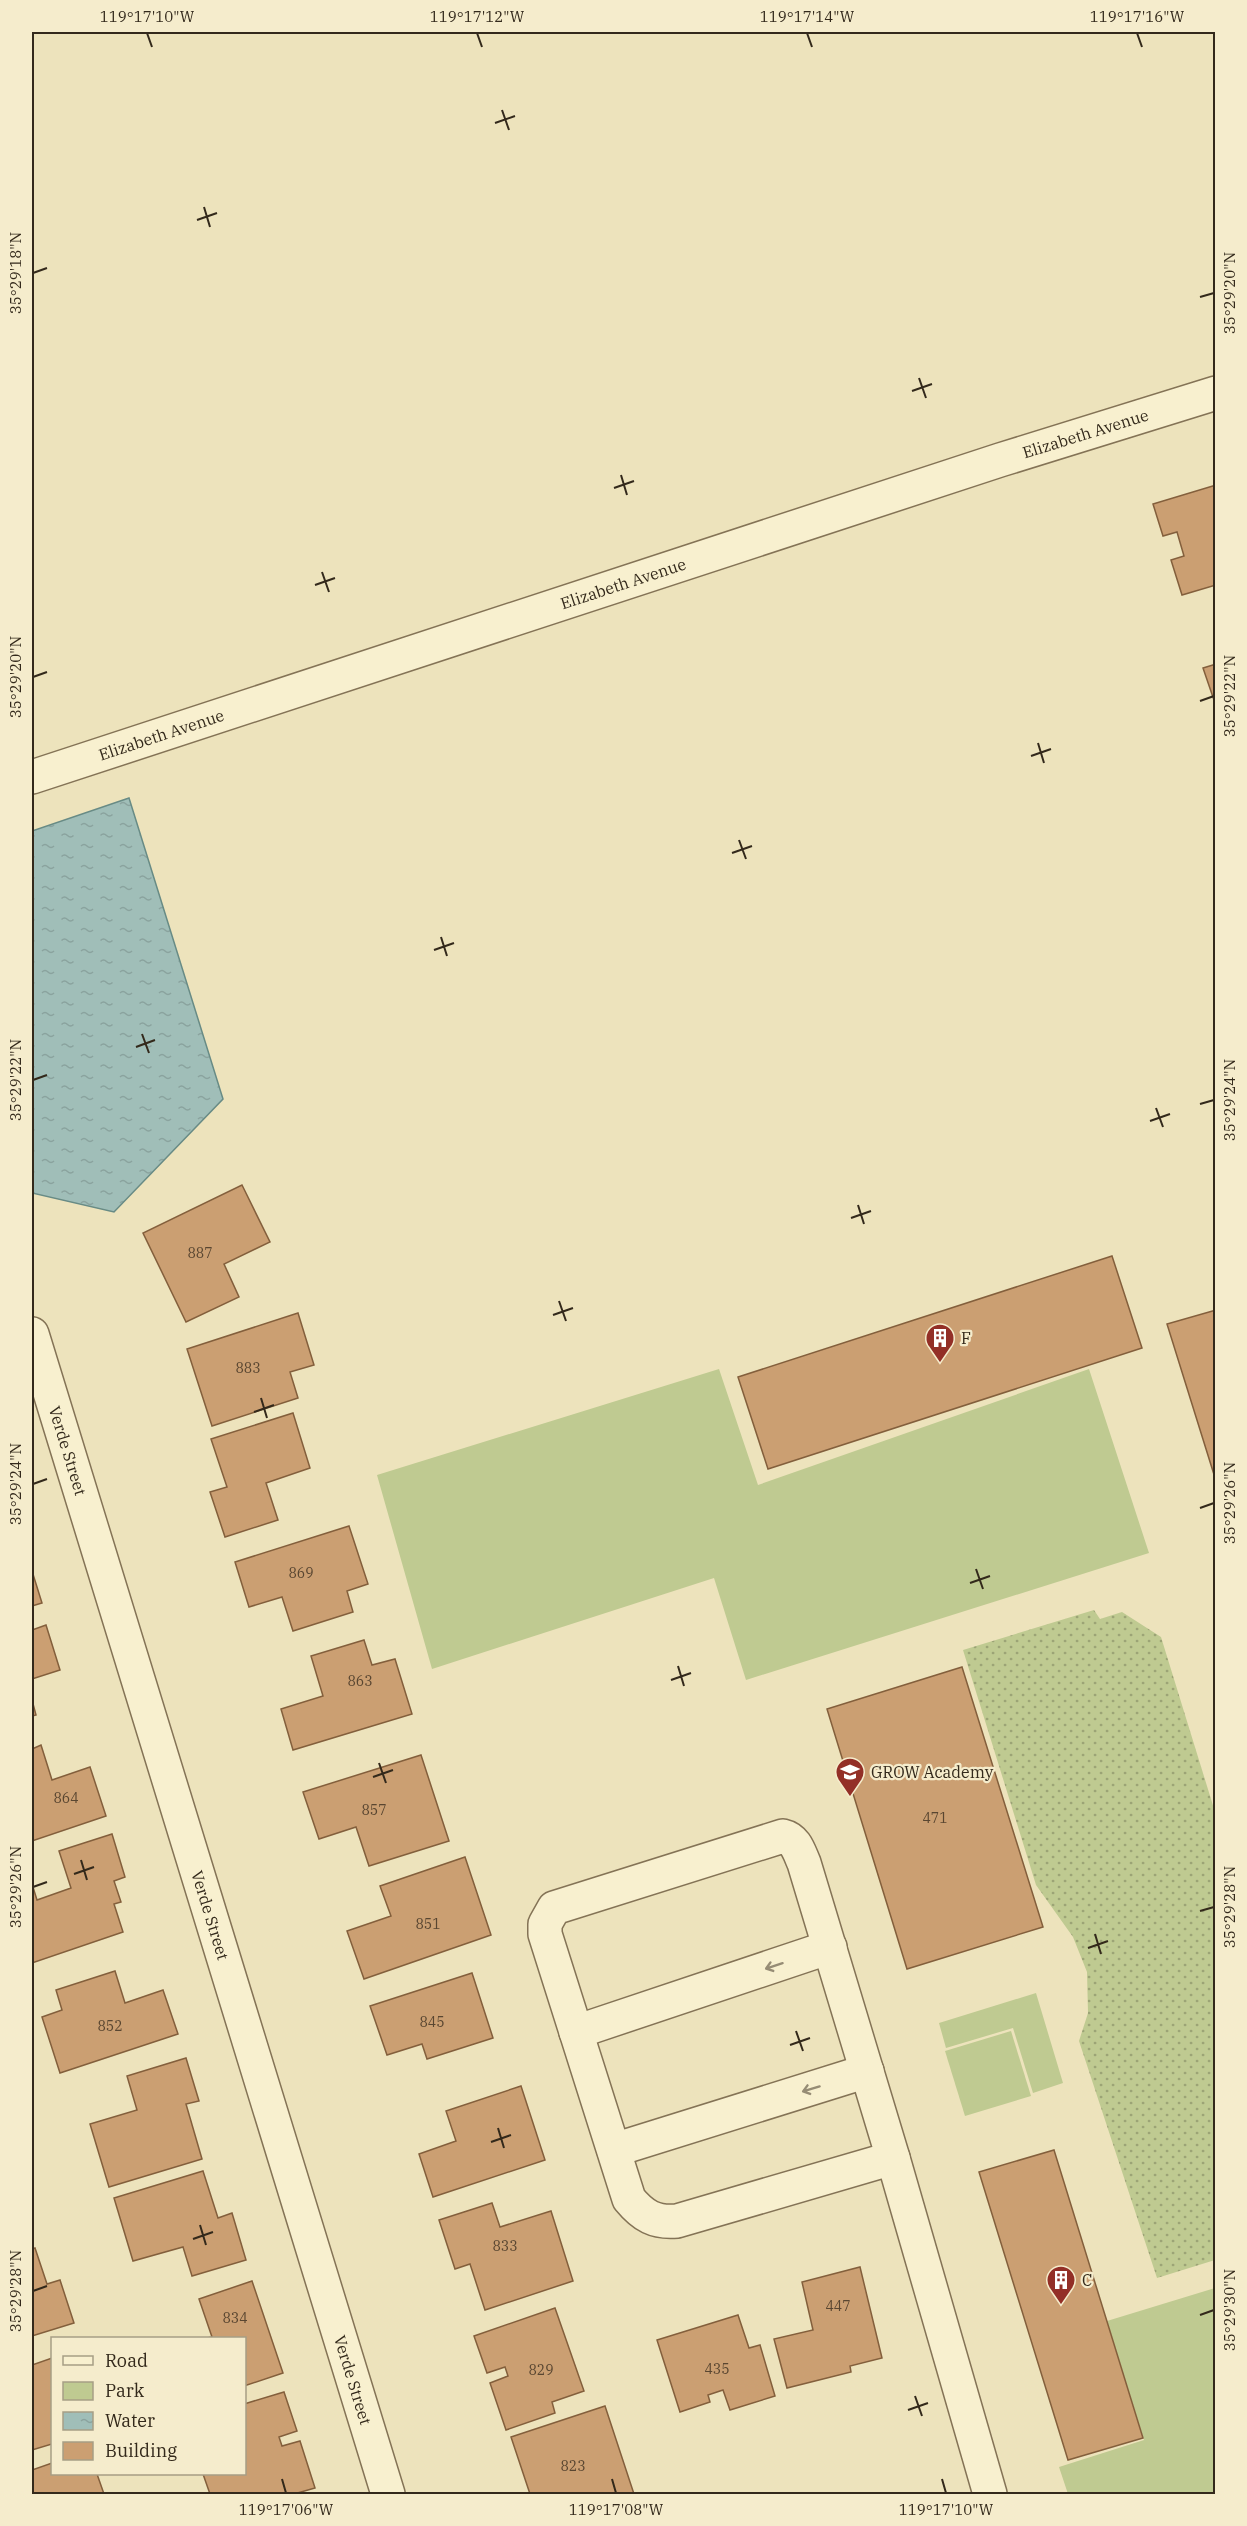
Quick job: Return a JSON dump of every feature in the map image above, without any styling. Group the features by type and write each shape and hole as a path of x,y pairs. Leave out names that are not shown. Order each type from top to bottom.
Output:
{"street":[{"name":"Elizabeth Avenue","path":"32,777 1000,460 1215,393"},
{"name":"Verde Street","path":"32,1334 388,2494"},
{"path":"893,2158 677,2221 653,2220 639,2212 629,2199 545,1934 545,1924 554,1908 783,1836 789,1837 796,1844 830,1947 893,2158 990,2494"},
{"path":"576,2032 830,1947"},
{"path":"614,2151 867,2071"}],"green space":[{"path":"719,1369 758,1485 1089,1369 1149,1553 746,1680 714,1578 432,1669 377,1475"},
{"path":"1094,1610 1100,1619 1122,1612 1161,1637 1215,1812 1215,2260 1157,2278 1079,2041 1088,2013 1087,1972 1073,1937 1036,1885 963,1650"},
{"path":"1036,1993 1063,2083 1033,2093 1013,2028 946,2048 939,2023"},
{"path":"1011,2031 1031,2096 965,2116 945,2051"},
{"path":"1215,2288 1215,2494 1068,2494 1059,2467 1144,2440 1107,2321"}],"water":[{"path":"129,798 223,1099 114,1212 32,1193 32,831"}],"building":[{"path":"1216,485 1216,585 1182,595 1171,560 1184,556 1177,532 1163,536 1153,504"},
{"path":"1216,664 1216,706 1203,668"},
{"path":"242,1185 270,1242 224,1264 239,1297 186,1322 143,1233"},
{"name":"F","path":"1112,1256 1142,1348 768,1469 738,1377"},
{"path":"1216,1310 1216,1481 1167,1324"},
{"path":"298,1313 314,1365 290,1372 298,1398 212,1426 187,1349"},
{"path":"293,1413 310,1468 266,1483 278,1520 225,1537 210,1492 227,1487 211,1439"},
{"path":"349,1526 368,1584 347,1591 353,1612 293,1631 282,1597 249,1607 235,1562"},
{"path":"32,1571 42,1603 32,1606"},
{"path":"46,1625 60,1670 32,1679 32,1630"},
{"path":"364,1640 372,1665 395,1659 412,1714 293,1750 281,1709 323,1696 311,1656"},
{"path":"962,1667 1043,1927 907,1969 827,1709"},
{"path":"32,1700 36,1715 32,1716"},
{"path":"41,1745 52,1780 90,1767 106,1816 32,1841 32,1749"},
{"path":"421,1755 449,1841 369,1866 356,1827 319,1839 303,1792"},
{"path":"112,1834 125,1877 114,1881 121,1902 114,1904 123,1932 32,1963 32,1884 37,1900 71,1888 59,1851"},
{"path":"465,1857 491,1935 364,1979 347,1931 391,1916 380,1886"},
{"path":"115,1971 125,2003 163,1990 178,2034 60,2073 42,2017 62,2010 56,1990"},
{"path":"472,1973 493,2038 427,2059 422,2044 387,2055 370,2006"},
{"path":"186,2058 199,2101 186,2104 202,2159 109,2187 90,2124 137,2110 127,2076"},
{"path":"521,2086 545,2160 433,2197 419,2154 456,2141 446,2111"},
{"name":"C","path":"1054,2150 1143,2438 1068,2460 979,2172"},
{"path":"203,2171 218,2218 232,2213 246,2260 192,2276 183,2247 133,2261 114,2198"},
{"path":"492,2203 500,2227 551,2211 573,2281 485,2310 470,2264 455,2269 439,2220"},
{"path":"35,2248 47,2284 60,2280 74,2323 32,2336 32,2249"},
{"path":"860,2267 882,2358 850,2366 851,2372 787,2388 774,2339 813,2330 802,2282"},
{"path":"252,2281 283,2373 246,2385 246,2337 212,2337 199,2299"},
{"path":"555,2308 584,2391 552,2402 555,2413 506,2430 490,2383 508,2376 505,2367 487,2373 474,2336"},
{"path":"738,2315 749,2348 760,2345 775,2396 730,2410 723,2390 708,2395 710,2402 680,2412 657,2340"},
{"path":"51,2358 51,2444 32,2450 32,2365"},
{"path":"284,2392 297,2431 279,2437 282,2446 300,2441 315,2488 294,2494 210,2494 203,2475 246,2475 246,2403"},
{"path":"605,2406 634,2494 530,2494 511,2437"},
{"path":"51,2463 51,2475 97,2475 104,2494 32,2494 32,2470"}],"place":[{"name":"F","path":"940,1364"},
{"name":"GROW Academy","path":"850,1798"},
{"name":"C","path":"1061,2306"}]}
